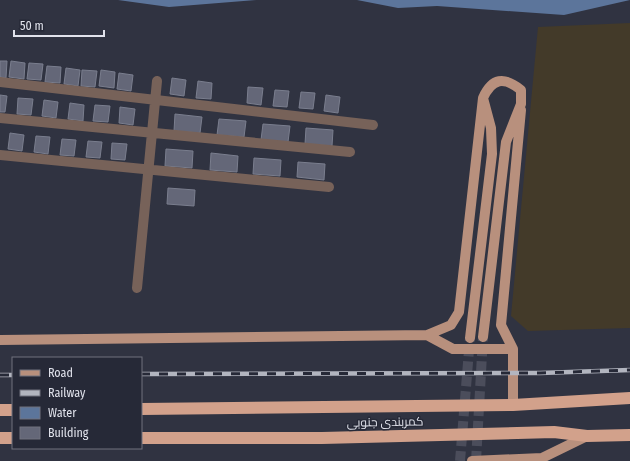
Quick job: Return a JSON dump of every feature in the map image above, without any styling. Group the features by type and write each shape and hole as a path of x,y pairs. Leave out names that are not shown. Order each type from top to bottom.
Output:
{"highway":[{"name":"کمربندی جنوبی","path":"142,409 512,405 630,398"},
{"path":"0,410 12,410"},
{"name":"کمربندی جنوبی","path":"142,438 322,438 554,432 587,436 630,435"},
{"path":"0,438 12,438"}],"main road":[{"path":"0,340 427,335 451,325 459,312 483,98 488,87 498,81 511,82 521,90 521,104 501,325 513,349 512,405"},
{"path":"470,338 492,154 491,128 483,98"},
{"path":"483,337 506,142 513,120 521,104"},
{"path":"427,335 453,349 513,349"},
{"path":"472,461 524,460 542,458 587,436"}],"lane":[{"path":"137,288 157,81"},
{"path":"0,82 373,125"},
{"path":"0,118 350,152"},
{"path":"0,155 328,187"}],"shaded area":[{"path":"630,23 630,328 528,331 511,316 538,27"}],"water":[{"path":"118,0 256,0 169,7"},
{"path":"357,0 630,0 564,15 437,6 398,8"}],"building":[{"path":"0,61 7,61 6,78 0,77"},
{"path":"11,61 25,63 24,79 9,77"},
{"path":"29,63 43,64 41,80 27,79"},
{"path":"47,66 61,67 60,83 45,82"},
{"path":"66,68 80,70 78,86 64,84"},
{"path":"82,70 97,71 95,87 81,86"},
{"path":"101,70 115,72 114,88 99,86"},
{"path":"119,73 133,75 131,91 117,89"},
{"path":"172,78 186,80 184,96 170,94"},
{"path":"198,81 212,83 211,99 196,98"},
{"path":"248,87 263,88 261,105 247,103"},
{"path":"275,90 289,91 287,107 273,106"},
{"path":"301,92 315,93 313,109 299,108"},
{"path":"0,95 7,96 5,112 0,112"},
{"path":"326,95 340,97 338,113 324,111"},
{"path":"18,98 33,99 31,115 17,114"},
{"path":"44,100 58,102 56,118 42,116"},
{"path":"70,103 84,105 83,121 68,119"},
{"path":"95,105 110,106 108,122 93,121"},
{"path":"120,107 135,109 133,125 119,123"},
{"path":"175,114 202,117 200,133 174,131"},
{"path":"219,119 246,121 244,137 217,135"},
{"path":"263,124 290,126 288,142 261,140"},
{"path":"306,128 333,130 332,146 305,144"},
{"path":"10,133 24,135 22,151 8,149"},
{"path":"36,136 50,137 48,154 34,152"},
{"path":"62,139 76,140 74,156 60,155"},
{"path":"88,141 102,142 100,158 86,157"},
{"path":"112,143 127,144 125,160 111,159"},
{"path":"166,149 193,151 192,168 165,166"},
{"path":"211,153 238,156 237,172 210,170"},
{"path":"254,158 281,160 280,176 253,174"},
{"path":"298,162 325,164 324,180 297,177"},
{"path":"168,188 195,190 194,206 167,204"}],"tunnel":[{"path":"476,461 483,337"},
{"path":"460,461 470,338"}],"railway":[{"path":"142,374 540,373 630,370"},
{"path":"0,375 12,375"}]}
